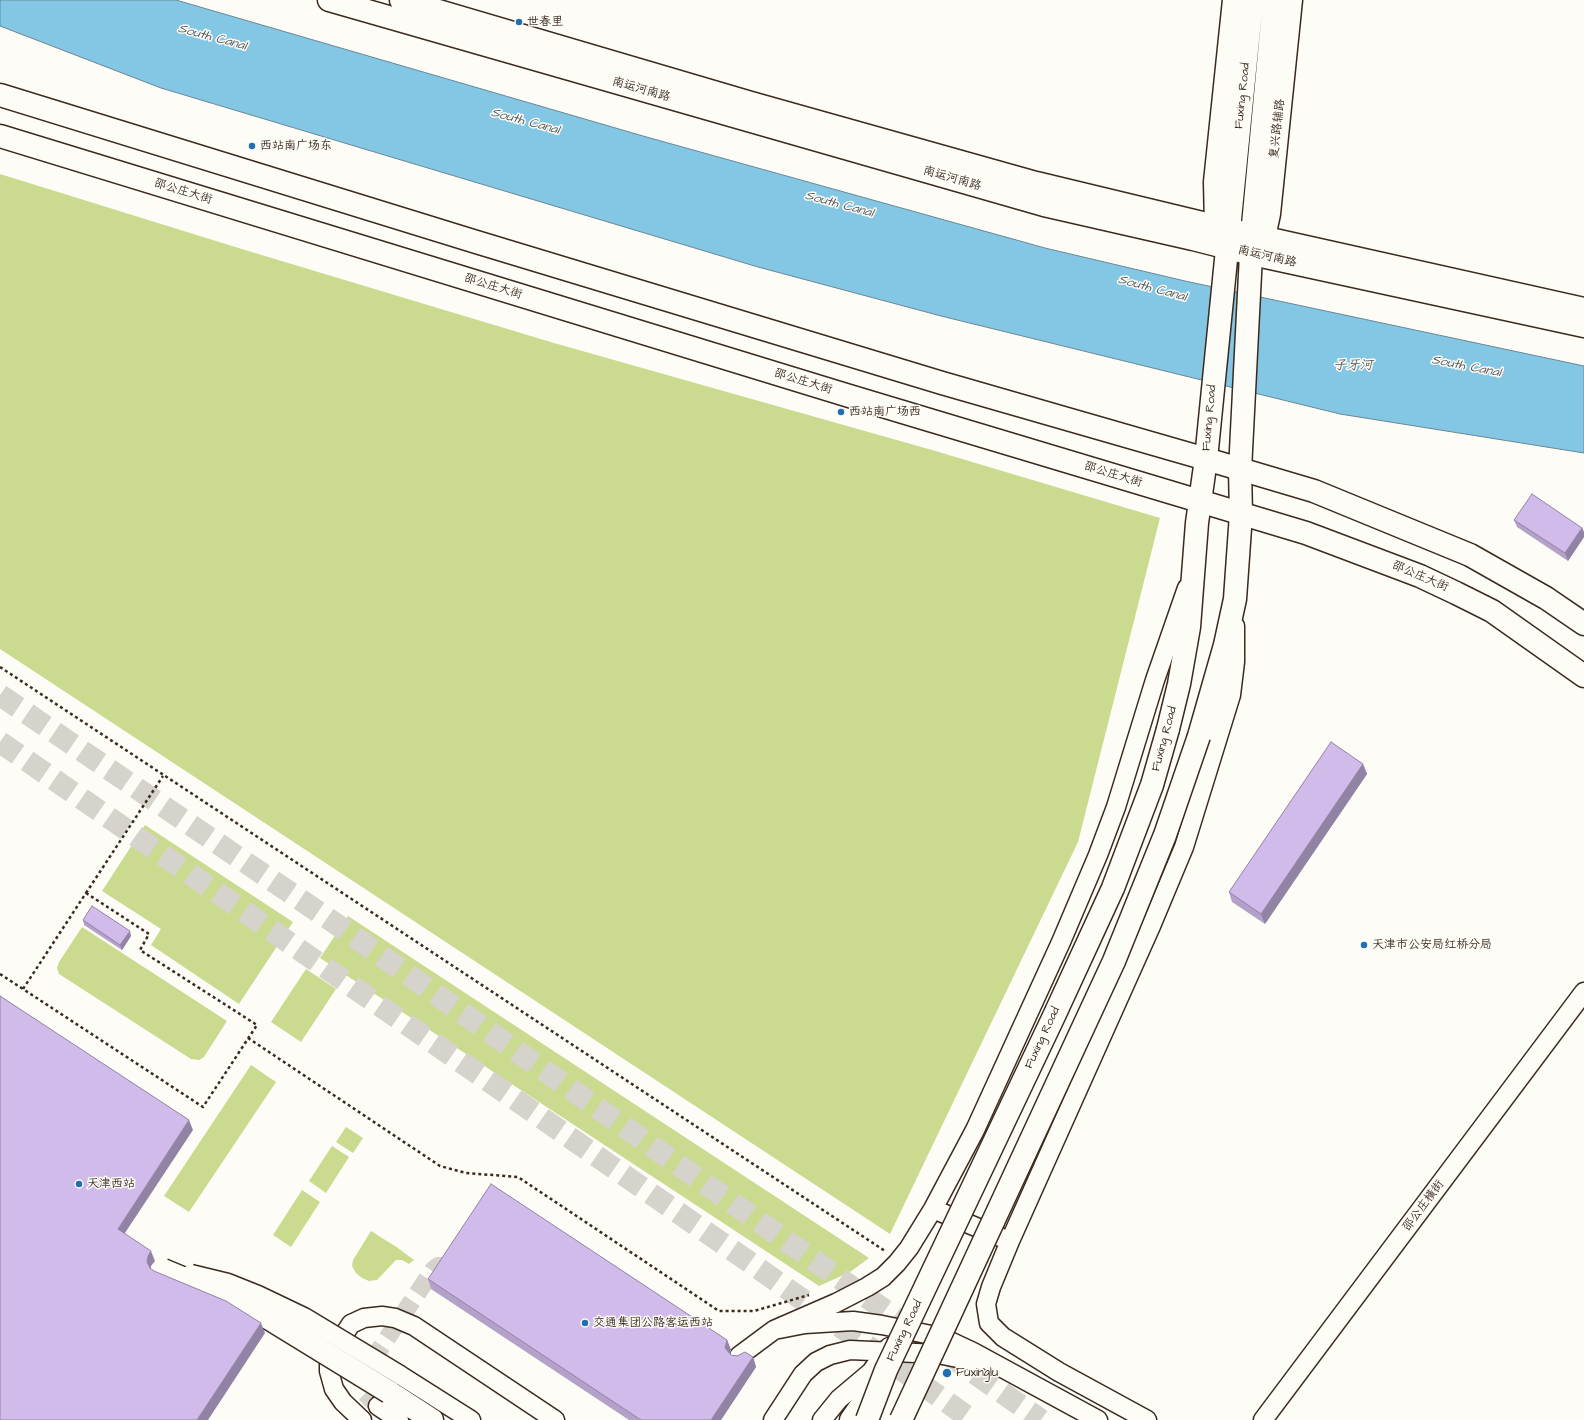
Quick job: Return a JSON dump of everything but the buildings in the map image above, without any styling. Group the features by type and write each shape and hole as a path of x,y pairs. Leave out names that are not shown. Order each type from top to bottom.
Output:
{"street":[{"name":"南运河南路","path":"329,0 373,6 1036,203 1225,243 1584,326"},
{"name":"南运河南路","path":"401,0 751,103 1036,183 1225,243"},
{"path":"1225,243 1215,182 1234,0"},
{"name":"Fuxing Road","path":"867,1420 886,1361 1024,1081 1113,888 1152,785 1168,729 1179,684 1189,627 1200,501 1206,459 1225,243 1252,0"},
{"name":"Fuxing Road","path":"901,1420 1114,961 1165,836 1199,736 1225,645 1235,600 1241,514 1240,470 1274,0"},
{"name":"复兴路辅路","path":"1255,250 1271,199 1291,0"},
{"path":"0,95 465,239 942,383 1314,491 1470,555 1546,598 1584,624"},
{"name":"邵公庄大街","path":"0,136 838,393 1306,533 1420,576 1492,611 1584,676"},
{"name":"南运河南路","path":"1255,250 1584,310"},
{"path":"740,1356 774,1330 836,1303 883,1276 897,1263 909,1248 933,1209 975,1130 1061,942 1098,855 1116,807 1155,680 1194,569"},
{"path":"1147,1420 1035,1357 1003,1337 989,1323 986,1304 991,1287 1010,1241 1151,926 1184,847 1231,695 1235,662 1235,600"},
{"name":"邵公庄横街","path":"1263,1420 1584,992"},
{"path":"933,1209 1010,1241"},
{"path":"163,1270 235,1300 270,1319 432,1420"},
{"path":"163,1270 198,1275 258,1295 304,1317 471,1420"},
{"path":"362,1420 343,1402 334,1389 329,1371 329,1357 351,1324 364,1318 382,1316 395,1318 414,1326 554,1420"},
{"path":"774,1330 805,1324 853,1321 941,1337 1028,1381 1098,1420"},
{"path":"851,1420 886,1361 899,1329"},
{"path":"773,1420 803,1374 816,1362 830,1355 850,1350 886,1361 938,1354 969,1360 1028,1381"},
{"path":"822,1420 839,1398 886,1361"},
{"path":"378,1406 398,1420"}],"path":[{"path":"0,667 163,776 885,1251"},
{"path":"23,989 163,776"},
{"path":"0,974 203,1107 257,1025 140,950 149,934 86,893"},
{"path":"248,1038 440,1166 466,1173 518,1176 720,1310 754,1311 810,1295"},
{"path":"879,1256 890,1246"}],"green space":[{"path":"0,174 245,250 554,343 932,450 1160,518 1078,842 890,1234 0,649"},
{"path":"145,825 293,922 239,1004 151,945 161,929 102,891"},
{"path":"348,916 869,1258 850,1272 819,1286 320,958"},
{"path":"82,927 227,1021 204,1057 199,1060 191,1059 59,974 57,968 59,962"},
{"path":"306,969 336,989 301,1042 271,1022"},
{"path":"251,1065 276,1082 189,1212 164,1196"},
{"path":"346,1127 363,1138 353,1153 336,1142"},
{"path":"332,1146 349,1157 326,1193 309,1181"},
{"path":"302,1190 320,1202 291,1247 273,1235"},
{"path":"371,1231 414,1260 409,1264 402,1260 396,1260 377,1280 369,1281 362,1278 356,1273 352,1266 353,1260"}],"water":[{"name":"子牙河","path":"0,0 176,0 643,136 1045,248 1185,281 1584,366 1584,453 1340,414 941,316 758,267 161,88 0,26"}],"tunnel":[{"path":"0,695 339,926 1041,1420"},
{"path":"0,742 755,1266 972,1420"},
{"path":"378,1406 363,1391 362,1383 367,1368 433,1270 438,1266 444,1266 458,1272"}],"place":[{"name":"世春里","path":"519,22"},
{"name":"西站南广场东","path":"252,146"},
{"name":"西站南广场西","path":"841,412"},
{"name":"天津市公安局红桥分局","path":"1364,945"},
{"name":"天津西站","path":"79,1184"},
{"name":"交通集团公路客运西站","path":"585,1323"},
{"name":"Fuxinglu","path":"947,1373"}],"water label":[{"name":"South Canal","path":"212,38"},
{"name":"South Canal","path":"525,122"},
{"name":"South Canal","path":"839,205"},
{"name":"South Canal","path":"1152,289"},
{"name":"South Canal","path":"1466,367"}]}
